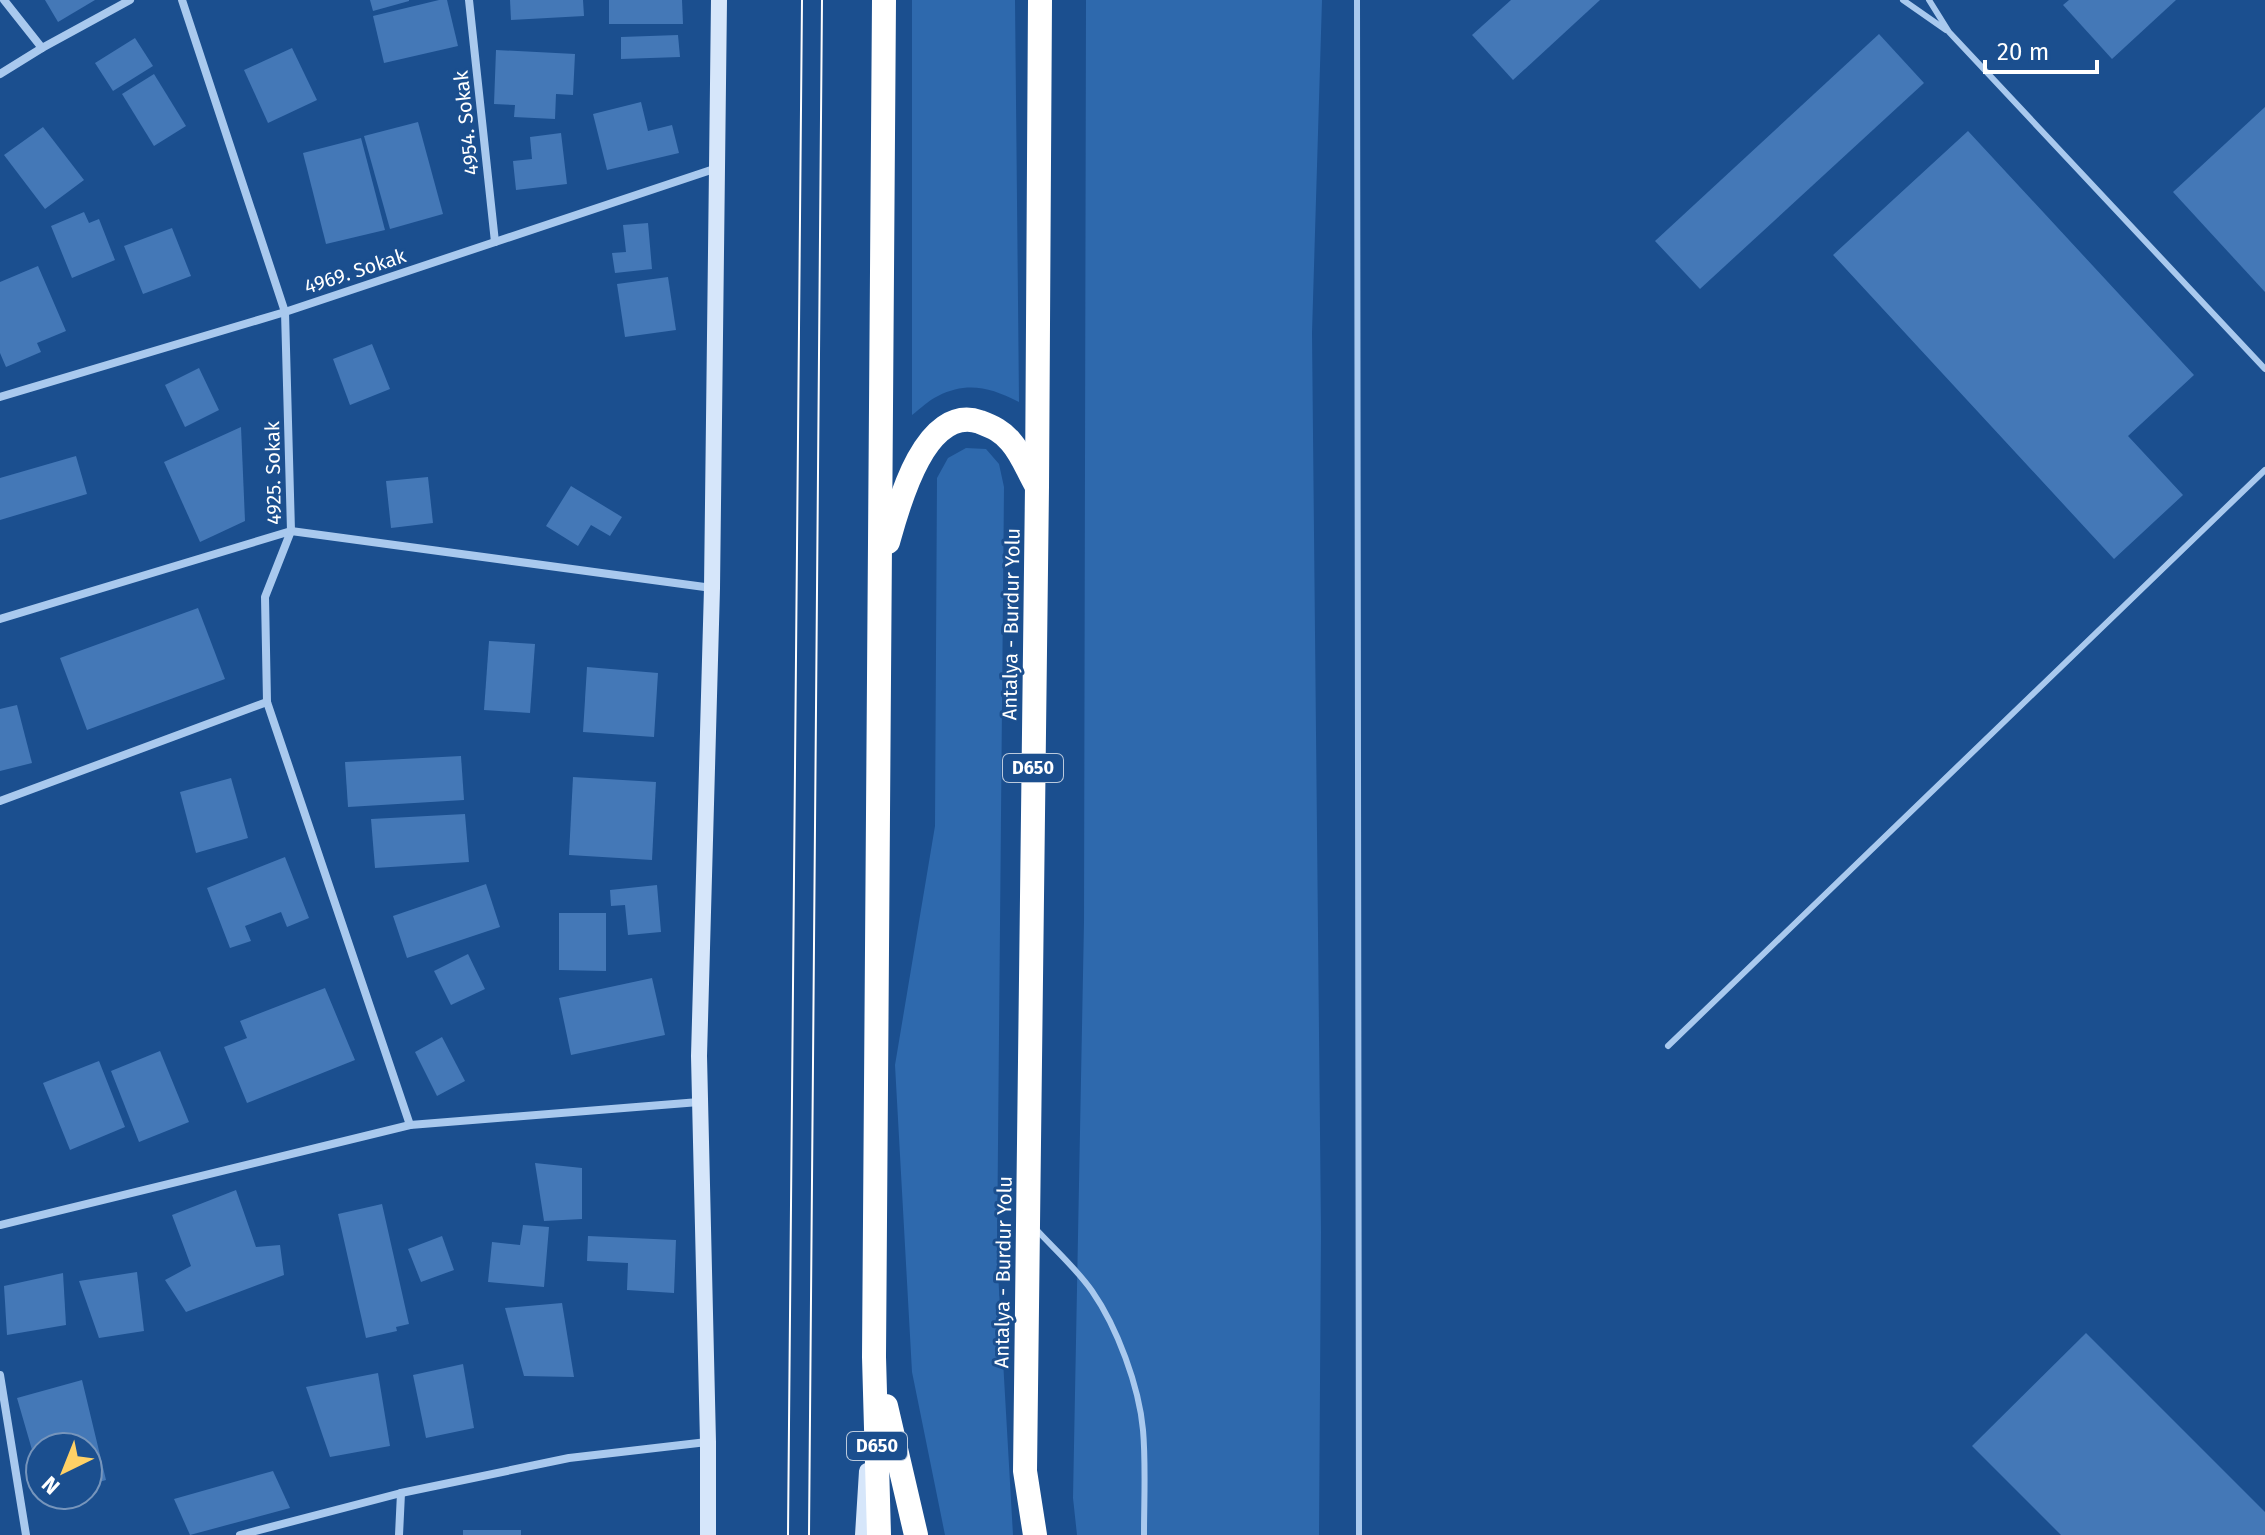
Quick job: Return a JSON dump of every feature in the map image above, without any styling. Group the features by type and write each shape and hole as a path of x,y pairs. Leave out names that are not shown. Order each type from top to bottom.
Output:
{"highway":[{"name":"D650","path":"879,1535 874,1357 884,0"},
{"name":"Antalya - Burdur Yolu","path":"1035,1535 1025,1471 1040,0"},
{"path":"880,569 904,487 927,445 949,424 971,419 996,428 1013,443 1037,487"},
{"path":"874,1357 916,1535"}],"street":[{"path":"4,0 42,48"},
{"path":"0,74 130,0"},
{"name":"4925. Sokak","path":"182,0 285,312 291,531 265,597 267,702 410,1125"},
{"name":"4954. Sokak","path":"469,0 495,242"},
{"path":"708,1535 699,1056 712,588 719,0"},
{"name":"4969. Sokak","path":"0,397 285,312 717,168"},
{"path":"0,619 291,531 712,588"},
{"path":"0,801 267,702"},
{"path":"0,1225 410,1125 700,1102"},
{"path":"863,1535 874,1357"},
{"path":"0,1375 26,1535"},
{"path":"240,1535 401,1493 569,1458 708,1442"},
{"path":"399,1535 401,1493"}],"lane":[{"path":"1357,0 1359,1535"},
{"path":"1903,0 1949,32"},
{"path":"1929,0 1949,32 2265,369"},
{"path":"1668,1046 2265,470"},
{"path":"1028,1219 1091,1291 1123,1353 1143,1429 1144,1535"}],"shaded area":[{"path":"912,0 1015,0 1019,402 989,390 959,389 935,398 912,415"},
{"path":"1086,0 1322,0 1312,333 1321,1232 1319,1535 1077,1535 1073,1498 1084,922"},
{"path":"966,448 986,449 999,464 1004,487 997,1255 1013,1535 945,1535 912,1372 895,1065 935,826 937,478 948,458"}],"building":[{"path":"45,0 95,0 58,22"},
{"path":"370,0 409,0 409,1 373,11"},
{"path":"447,0 458,46 384,63 373,16"},
{"path":"510,0 583,0 584,16 511,20"},
{"path":"609,0 682,0 683,24 609,24"},
{"path":"1511,0 1600,0 1513,80 1472,35"},
{"path":"2069,0 2176,0 2112,59 2063,5"},
{"path":"1879,34 1924,83 1700,289 1655,241"},
{"path":"678,35 680,57 621,59 621,37"},
{"path":"135,38 153,66 113,91 95,63"},
{"path":"292,48 317,100 268,123 244,70"},
{"path":"496,50 575,54 573,95 556,94 555,119 514,117 515,105 494,104"},
{"path":"154,74 186,126 154,146 122,94"},
{"path":"641,102 648,131 672,125 679,153 607,170 593,114"},
{"path":"2265,107 2265,292 2173,192"},
{"path":"418,122 443,214 390,229 364,136"},
{"path":"43,127 84,180 45,209 4,155"},
{"path":"1968,131 2194,375 2128,436 2183,495 2114,559 1833,255"},
{"path":"561,133 567,184 516,190 513,161 532,159 530,137"},
{"path":"361,138 385,230 326,244 303,153"},
{"path":"84,212 89,223 99,219 115,260 72,278 51,226"},
{"path":"648,223 652,269 615,273 612,253 626,252 623,225"},
{"path":"172,228 191,276 143,294 124,246"},
{"path":"38,266 66,331 37,343 41,352 6,367 0,353 0,282"},
{"path":"668,277 676,330 625,337 617,284"},
{"path":"372,344 390,389 350,405 333,359"},
{"path":"199,368 219,410 185,427 165,385"},
{"path":"241,427 245,521 200,542 164,462"},
{"path":"76,456 87,494 0,520 0,478"},
{"path":"428,477 433,523 391,528 386,481"},
{"path":"571,486 622,517 610,536 591,525 578,546 546,526"},
{"path":"198,608 225,679 87,730 60,658"},
{"path":"489,641 535,644 530,713 484,710"},
{"path":"587,667 658,673 654,737 583,732"},
{"path":"17,705 32,763 0,771 0,709"},
{"path":"461,756 464,800 348,807 345,762"},
{"path":"573,777 656,782 652,860 569,855"},
{"path":"231,778 248,838 196,853 180,792"},
{"path":"465,814 469,862 375,868 371,819"},
{"path":"285,857 309,918 287,927 281,912 245,926 251,941 230,948 207,888"},
{"path":"486,884 500,927 407,958 393,916"},
{"path":"657,885 661,932 628,935 625,905 611,906 610,890"},
{"path":"559,913 606,913 606,971 559,970"},
{"path":"468,954 485,989 451,1005 434,971"},
{"path":"652,978 665,1035 571,1055 559,998"},
{"path":"325,988 355,1060 247,1103 224,1047 247,1038 240,1021"},
{"path":"442,1037 465,1081 437,1096 415,1052"},
{"path":"160,1051 189,1122 139,1142 111,1071"},
{"path":"99,1061 125,1127 70,1150 43,1083"},
{"path":"535,1163 582,1168 582,1219 544,1221"},
{"path":"236,1190 256,1247 280,1245 284,1275 186,1312 165,1280 191,1266 172,1215"},
{"path":"382,1204 409,1324 396,1327 397,1331 366,1338 338,1214"},
{"path":"523,1225 549,1227 544,1287 488,1282 492,1242 520,1245"},
{"path":"442,1236 454,1270 421,1282 408,1249"},
{"path":"588,1236 676,1240 674,1293 627,1290 628,1263 587,1261"},
{"path":"137,1272 144,1331 99,1338 79,1281"},
{"path":"63,1273 66,1325 7,1335 4,1286"},
{"path":"562,1303 574,1377 524,1376 505,1308"},
{"path":"2086,1333 2265,1512 2265,1535 2061,1535 1972,1446"},
{"path":"463,1364 474,1428 426,1438 413,1375"},
{"path":"378,1373 390,1446 330,1457 306,1387"},
{"path":"82,1380 94,1431 27,1431 17,1398"},
{"path":"273,1471 290,1508 190,1535 174,1499"},
{"path":"463,1530 521,1530 521,1535 463,1535"}],"tram line":[{"path":"788,1535 802,0"},
{"path":"809,1535 822,0"}]}
